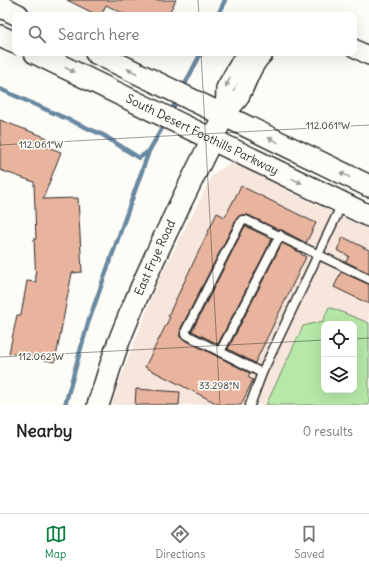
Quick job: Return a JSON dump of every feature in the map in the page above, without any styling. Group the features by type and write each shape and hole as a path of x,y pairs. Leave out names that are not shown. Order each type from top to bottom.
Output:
{"street":[{"path":"0,6 12,12"},
{"path":"0,36 12,42"},
{"path":"357,50 369,56"},
{"name":"South Desert Foothills Parkway","path":"41,56 369,216"},
{"path":"102,56 369,186"},
{"name":"East Frye Road","path":"98,405 120,337 165,234 224,115 238,101 245,61 258,59 262,56"}],"lane":[{"path":"250,405 262,373 343,203"},
{"path":"262,373 188,337 186,334 186,330 242,220 246,220 280,235 369,279"},
{"path":"220,352 280,235"}],"shaded area":[{"path":"233,161 300,197 369,230 369,323 329,307 323,321 303,326 266,405 112,405 119,382 159,279 213,174"}],"green space":[{"path":"329,307 369,323 369,405 266,405 303,326 321,322 321,393 357,393 357,321 323,321"}],"building":[{"path":"67,0 176,0 170,12 120,12 106,5 102,12 91,12"},
{"path":"0,120 48,138 45,146 61,152 43,199 78,198 82,272 72,273 55,362 9,353 17,315 21,315 27,281 36,282 34,182 0,170"},
{"path":"241,186 316,223 306,243 282,230 279,230 248,215 242,215 237,218 181,328 180,333 180,337 183,339 250,373 248,377 253,380 241,405 220,405 145,367 170,317 168,316 217,213 225,217"},
{"path":"245,226 272,239 218,344 192,331"},
{"path":"343,237 369,250 369,273 346,262 349,256 337,250"},
{"path":"282,243 306,257 255,363 228,349"},
{"path":"341,272 369,284 369,304 334,287"},
{"path":"136,389 180,392 179,405 135,405"}],"waterway":[{"path":"219,12 225,0"},
{"path":"182,90 199,56"},
{"path":"0,89 103,135 139,158 149,151 165,123"},
{"path":"170,113 178,98"},
{"path":"65,405 88,323 149,151"}]}
